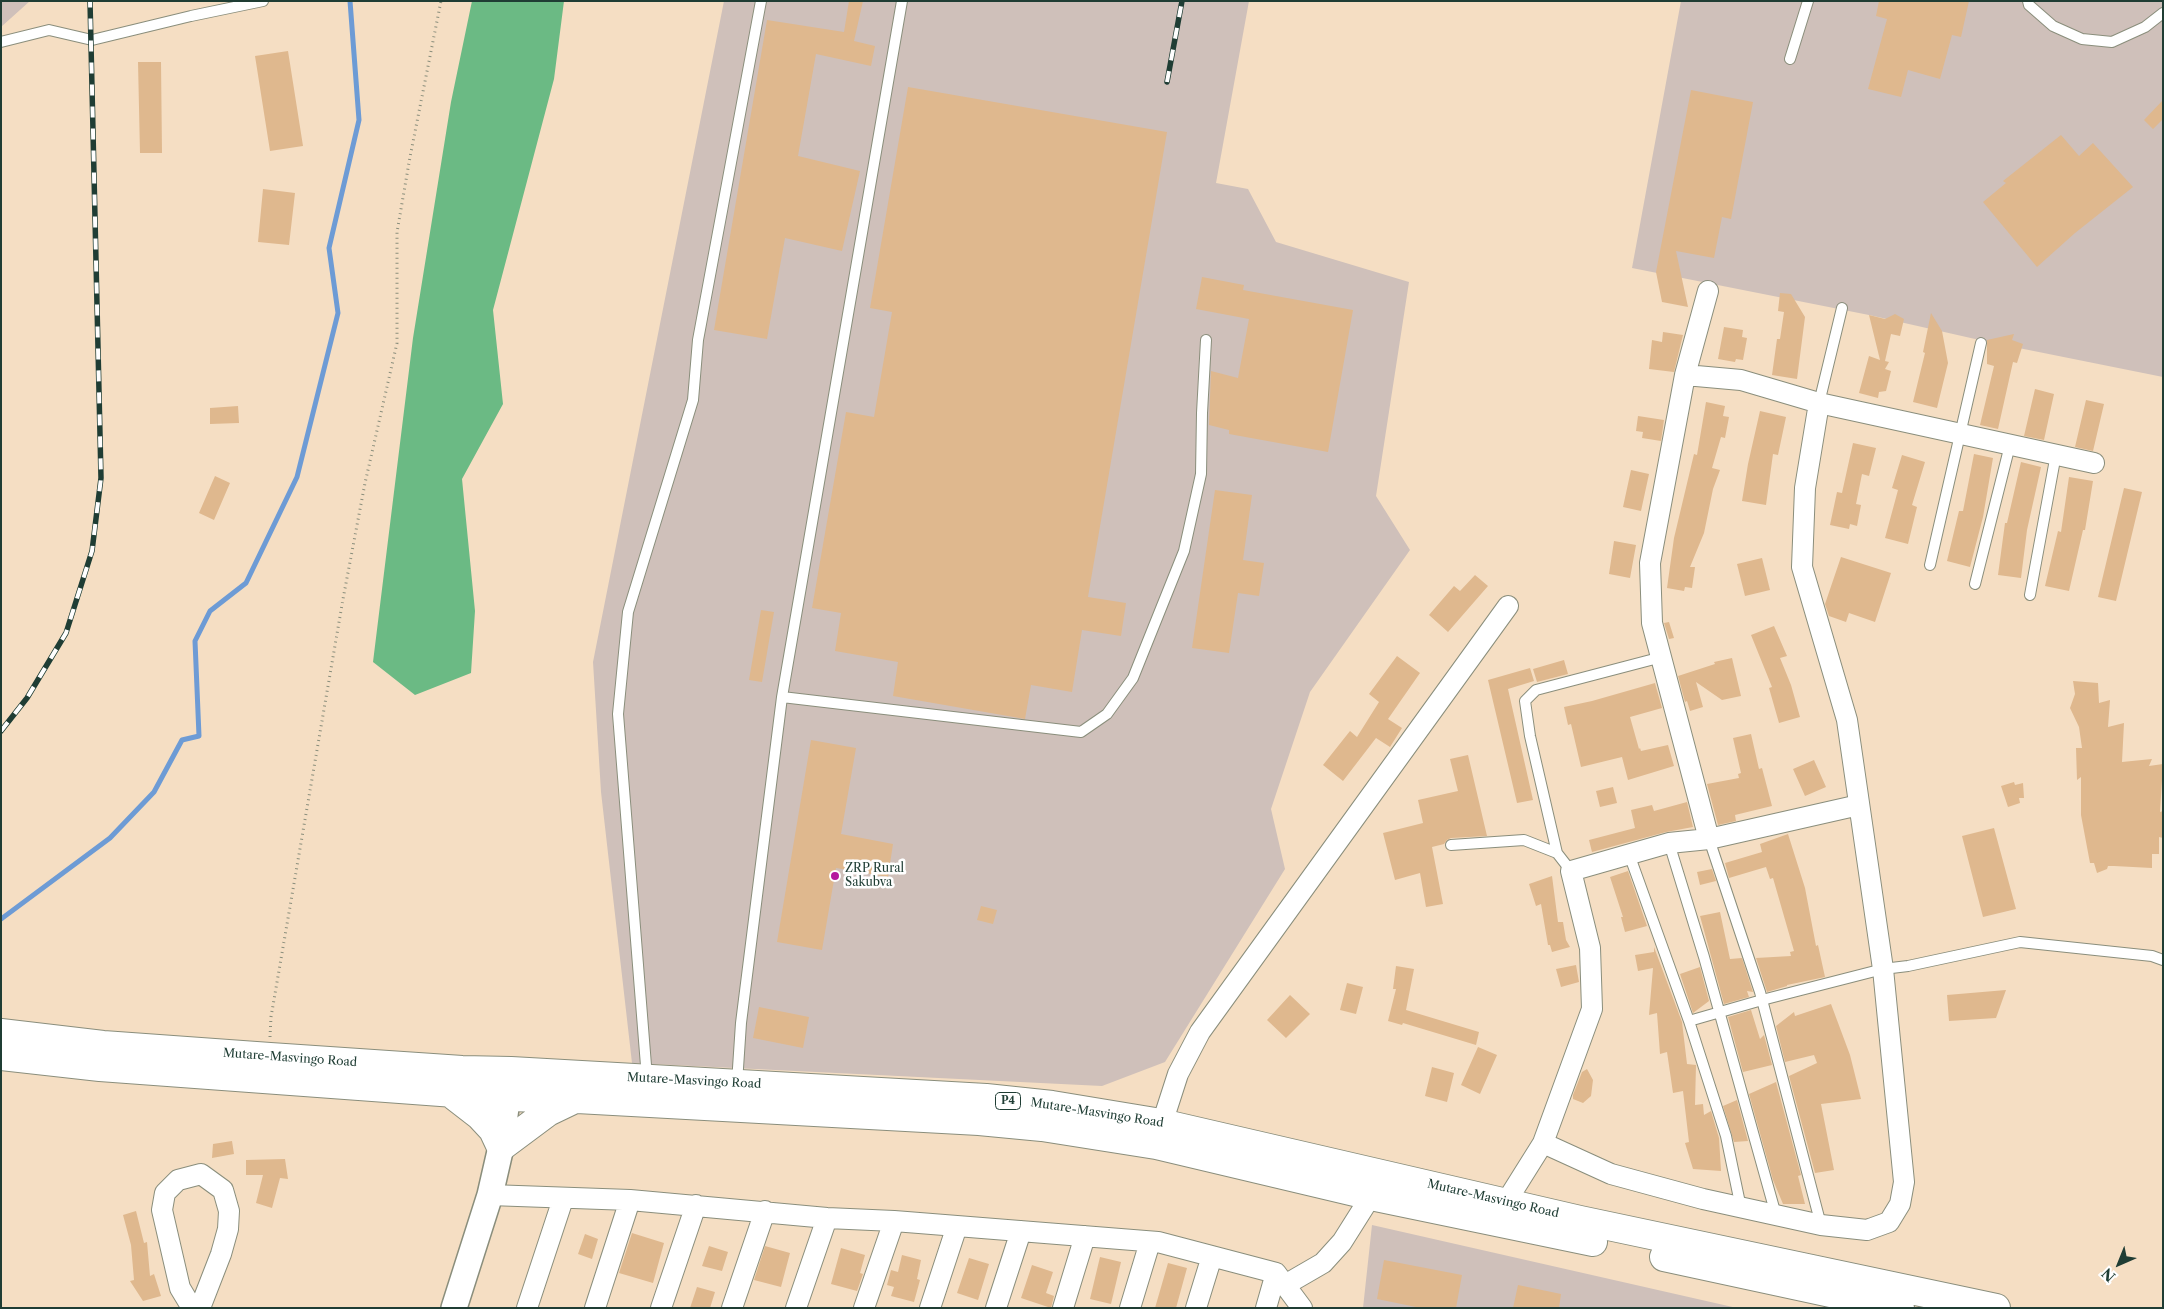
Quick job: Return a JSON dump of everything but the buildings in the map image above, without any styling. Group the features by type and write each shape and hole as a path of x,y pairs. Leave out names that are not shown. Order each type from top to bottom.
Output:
{"highway":[{"name":"Mutare-Masvingo Road","path":"1,1033 103,1045 462,1070 510,1084 576,1099 979,1121 1069,1130 1159,1134 1506,1202 1580,1220 1996,1308"},
{"name":"Mutare-Masvingo Road","path":"1,1056 100,1067 449,1092 510,1084 647,1079 986,1098 1052,1105 1371,1196 1900,1308"},
{"path":"449,1092 480,1116 493,1130 501,1147 548,1112 576,1099"}],"street":[{"path":"1708,291 1685,375 1650,564 1652,623 1709,839"},
{"path":"1685,375 1741,380 1820,403 2094,463"},
{"path":"1543,1143 1611,1174 1741,1208 1821,1225 1867,1230 1890,1222 1900,1204 1904,1182 1883,969 1847,720 1802,567 1805,488 1820,403"},
{"path":"1159,1134 1178,1074 1200,1032 1508,606"},
{"path":"1506,1202 1543,1143 1592,1009 1590,948 1571,871 1669,843 1709,839 1859,805"},
{"path":"454,1308 490,1195 501,1147 510,1084"},
{"path":"192,1308 180,1288 162,1210 165,1193 178,1180 201,1174 223,1190 229,1211 228,1229 221,1254 200,1308"},
{"path":"490,1195 630,1200 827,1218 894,1221 1150,1242 1212,1256 1281,1279 1302,1308"},
{"path":"1266,1308 1281,1279 1323,1263 1342,1242 1371,1196"},
{"path":"527,1308 563,1199"},
{"path":"595,1308 630,1200"},
{"path":"661,1308 696,1205"},
{"path":"732,1308 765,1211"},
{"path":"796,1308 827,1218"},
{"path":"864,1308 894,1221"},
{"path":"930,1308 957,1226"},
{"path":"996,1308 1020,1231"},
{"path":"1063,1308 1086,1236"},
{"path":"1130,1308 1150,1242"},
{"path":"1196,1308 1212,1256"}],"lane":[{"path":"1,42 49,30 92,40 263,1"},
{"path":"647,1079 618,714 628,612 693,400 698,340 761,1"},
{"path":"736,1084 741,1023 782,697 902,1"},
{"path":"1790,59 1808,1"},
{"path":"2028,1 2029,5 2053,26 2082,39 2112,42 2145,26 2163,13"},
{"path":"1820,403 1842,308"},
{"path":"782,697 1081,732 1107,714 1133,678 1184,551 1201,474 1206,340"},
{"path":"1930,565 1981,343"},
{"path":"1975,584 2010,444"},
{"path":"2030,595 2056,454"},
{"path":"1571,871 1557,852 1530,736 1525,701 1536,690 1662,657"},
{"path":"1709,839 1750,958 1821,1225"},
{"path":"1452,845 1524,840 1557,852"},
{"path":"1669,843 1776,1216"},
{"path":"1629,854 1689,1021 1726,1136 1741,1208"},
{"path":"1689,1021 1883,969 1908,966 2020,942 2152,956 2163,960"}],"path":[{"path":"270,1057 271,1017 341,609 365,483 397,343 397,232 441,1"}],"shaded area":[{"path":"1,1 30,1 1,27"},
{"path":"724,1 1249,1 1216,183 1248,189 1276,242 1409,282 1376,496 1410,550 1310,692 1271,809 1285,869 1165,1062 1102,1086 632,1063 601,792 593,662"},
{"path":"1681,1 2163,1 2163,377 1984,341 1869,315 1632,268"},
{"path":"1372,1225 1737,1308 1363,1308"}],"green space":[{"path":"472,1 564,1 554,79 493,310 503,404 462,479 475,611 471,673 415,695 373,662 413,338 451,102"}],"waterway":[{"path":"1,919 110,838 154,792 182,740 199,736 195,641 210,611 246,583 297,477 338,313 329,248 359,120 350,1"}],"railway":[{"path":"1,731 27,698 66,633 92,551 101,478 90,1"},
{"path":"1167,82 1182,1"}],"place":[{"name":"ZRP Rural Sakubva","path":"835,876"}]}
